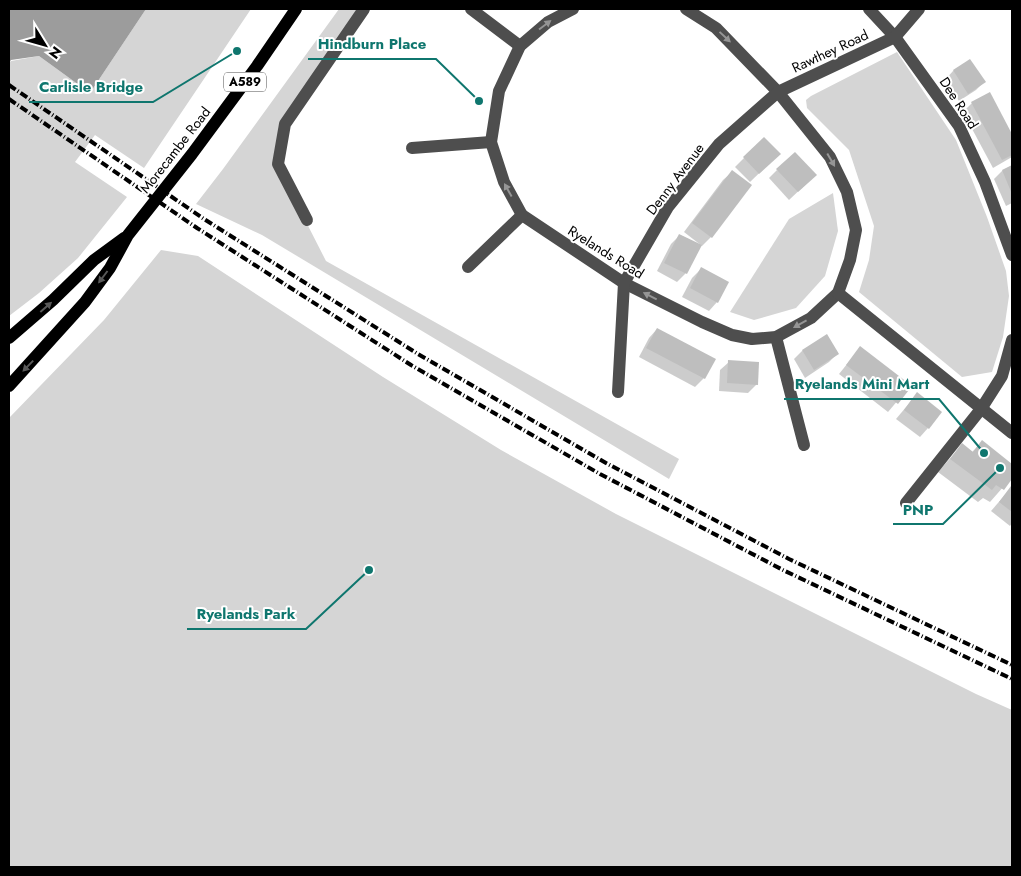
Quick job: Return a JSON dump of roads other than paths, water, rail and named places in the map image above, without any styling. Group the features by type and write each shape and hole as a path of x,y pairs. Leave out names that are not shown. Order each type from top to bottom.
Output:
{"main road":[{"name":"Morecambe Road","path":"9,386 85,302 110,268 128,235 198,146 296,9"},
{"name":"Morecambe Road","path":"9,338 53,300 94,260 128,235"}],"street":[{"path":"307,220 278,164 286,124 364,9"},
{"path":"471,9 520,46"},
{"name":"Ryelands Road","path":"573,9 548,22 520,46 499,91 491,142 504,182 522,215 624,283 702,322 732,335 752,339 776,337 810,318 838,293 850,260 856,230 847,192 830,157 778,92 716,28 686,9"},
{"name":"Dee Road","path":"869,9 896,37 959,126 985,182 1012,255"},
{"path":"896,37 919,9"},
{"name":"Rawthey Road","path":"778,92 896,37"},
{"name":"Denny Avenue","path":"618,392 624,283 668,207 720,144 778,92"},
{"path":"412,148 491,142"},
{"path":"468,267 522,215"},
{"path":"838,293 1012,433"},
{"path":"776,337 804,445"},
{"path":"906,503 981,409 1002,376 1012,340"}],"railway":[{"path":"9,85 204,219 418,354 606,463 789,559 1012,665"},
{"path":"9,99 197,228 411,365 600,474 783,570 1012,679"}],"place":[{"name":"Carlisle Bridge","path":"237,51"},
{"name":"Hindburn Place","path":"479,101"},
{"name":"Ryelands Mini Mart","path":"984,453"},
{"name":"PNP","path":"1000,468"},
{"name":"Ryelands Park","path":"369,570"}]}
